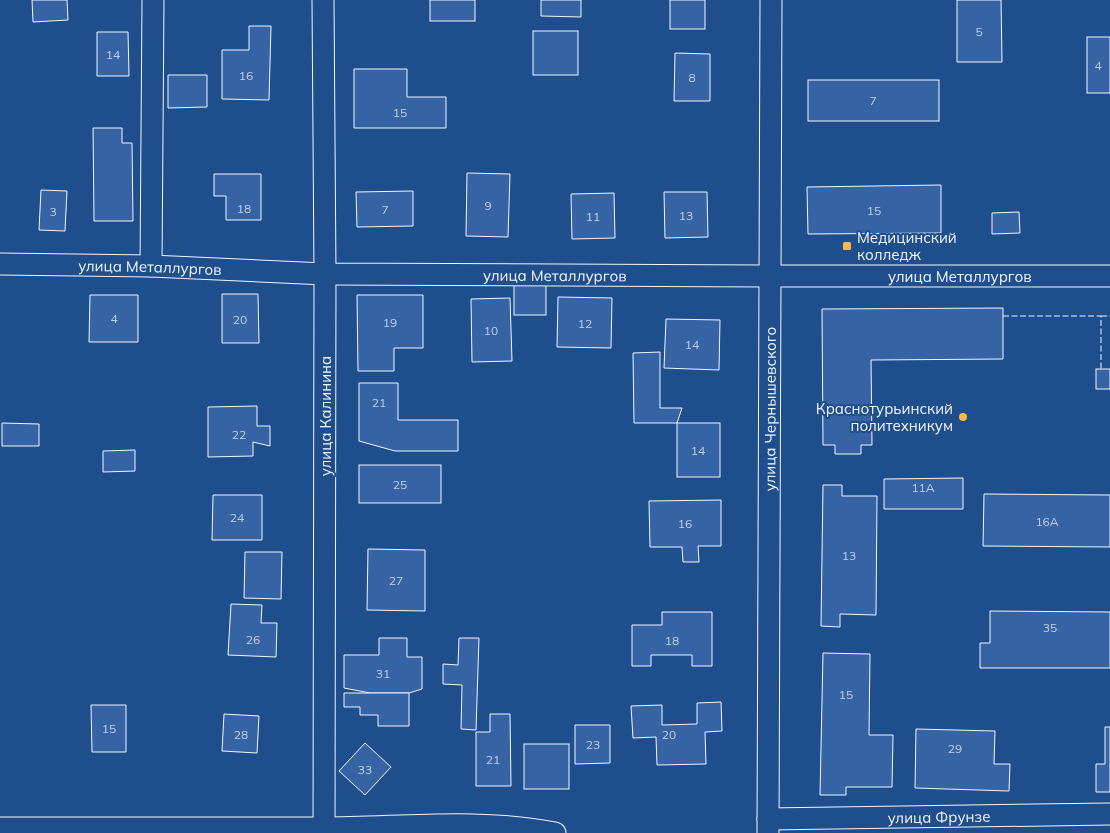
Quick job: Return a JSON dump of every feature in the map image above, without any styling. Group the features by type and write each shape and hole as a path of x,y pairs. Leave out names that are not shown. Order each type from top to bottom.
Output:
{"street":[{"path":"151,266 153,0"},
{"name":"улица Калинина","path":"323,0 325,274 324,831"},
{"name":"улица Чернышевского","path":"768,826 771,0"},
{"name":"улица Металлургов","path":"0,264 151,266 325,274 1110,276"},
{"name":"улица Фрунзе","path":"768,826 1110,814"},
{"path":"0,828 324,831 431,824 528,828 556,833"}],"building":[{"path":"32,0 67,0 68,20 33,22"},
{"path":"430,0 475,0 475,21 430,21"},
{"path":"541,0 581,0 581,17 541,16"},
{"path":"670,0 705,0 705,29 670,29"},
{"path":"957,0 1001,0 1002,62 957,62"},
{"path":"249,26 271,26 269,100 222,99 222,50 249,50"},
{"path":"533,31 578,31 578,75 533,75"},
{"path":"97,32 128,32 129,76 97,76"},
{"path":"1087,37 1110,37 1110,93 1087,93"},
{"path":"675,53 710,54 710,101 674,101"},
{"path":"354,69 407,69 407,97 446,97 446,128 354,128"},
{"path":"168,75 207,75 207,107 168,108"},
{"path":"808,80 939,80 939,121 808,121"},
{"path":"93,128 122,128 122,143 132,143 133,221 94,221"},
{"path":"467,173 510,174 508,237 466,236"},
{"path":"214,174 261,174 261,220 226,220 226,196 214,196"},
{"path":"941,185 941,233 808,234 807,187"},
{"path":"41,190 67,191 65,231 39,230"},
{"path":"413,191 413,226 357,227 356,192"},
{"path":"664,192 707,192 708,237 665,238"},
{"path":"614,193 615,238 572,239 571,194"},
{"path":"1019,212 1020,233 992,234 992,213"},
{"path":"514,277 546,277 546,315 514,315"},
{"path":"222,294 258,294 259,343 222,343"},
{"path":"90,295 138,295 138,342 89,342"},
{"path":"357,295 423,295 423,348 394,348 394,371 358,371"},
{"path":"558,297 612,298 611,348 557,347"},
{"path":"510,298 512,361 472,362 471,299"},
{"path":"1003,308 1003,359 871,360 872,445 861,445 861,454 835,454 835,445 823,445 822,309"},
{"path":"666,319 720,320 719,370 664,368"},
{"path":"660,352 660,408 682,408 677,423 634,423 633,353"},
{"path":"1096,369 1110,369 1110,389 1096,389"},
{"path":"359,383 398,383 398,420 458,420 458,451 395,451 359,441"},
{"path":"257,406 257,426 270,426 270,446 253,442 253,456 208,457 208,407"},
{"path":"2,423 39,424 39,446 2,446"},
{"path":"677,423 720,423 720,477 677,477"},
{"path":"135,450 135,471 103,472 103,451"},
{"path":"359,465 441,465 441,503 359,503"},
{"path":"963,478 963,509 884,509 884,479"},
{"path":"823,485 842,485 842,496 877,496 876,615 840,614 840,627 821,626"},
{"path":"984,494 1110,495 1110,547 983,546"},
{"path":"213,495 262,495 262,540 212,540"},
{"path":"721,500 721,546 698,546 699,562 683,562 682,547 650,547 649,501"},
{"path":"368,549 425,550 425,611 367,610"},
{"path":"245,552 282,552 281,599 244,598"},
{"path":"231,604 262,605 261,623 277,623 276,657 228,655"},
{"path":"990,611 1110,612 1110,668 980,668 980,643 990,643"},
{"path":"662,612 712,612 712,666 692,666 692,655 651,655 651,666 632,666 632,625 662,625"},
{"path":"379,638 407,638 407,657 422,657 422,689 409,693 370,693 344,688 344,655 379,655"},
{"path":"459,638 479,638 476,730 461,729 462,685 443,684 443,664 458,665"},
{"path":"823,653 870,654 869,735 893,735 892,787 846,787 846,795 820,795"},
{"path":"344,693 409,693 409,726 378,726 378,715 360,715 360,707 344,707"},
{"path":"721,702 722,731 705,732 706,764 657,765 656,737 633,738 631,706 662,705 662,725 697,724 697,703"},
{"path":"91,705 126,705 126,752 92,752"},
{"path":"224,714 259,716 257,753 222,751"},
{"path":"490,714 510,714 511,786 476,786 476,732 490,732"},
{"path":"575,725 610,725 610,763 575,764"},
{"path":"1105,727 1110,727 1110,792 1096,792 1096,764 1105,764"},
{"path":"916,729 995,731 994,764 1010,764 1009,791 915,788"},
{"path":"365,743 391,767 365,795 339,771"},
{"path":"524,744 569,744 569,789 524,789"}],"fence":[{"path":"1003,316 1101,316 1101,369"},
{"path":"1101,316 1110,316"}],"place":[{"name":"Медицинский колледж","path":"847,246"},
{"name":"Краснотурьинский политехникум","path":"963,417"}]}
